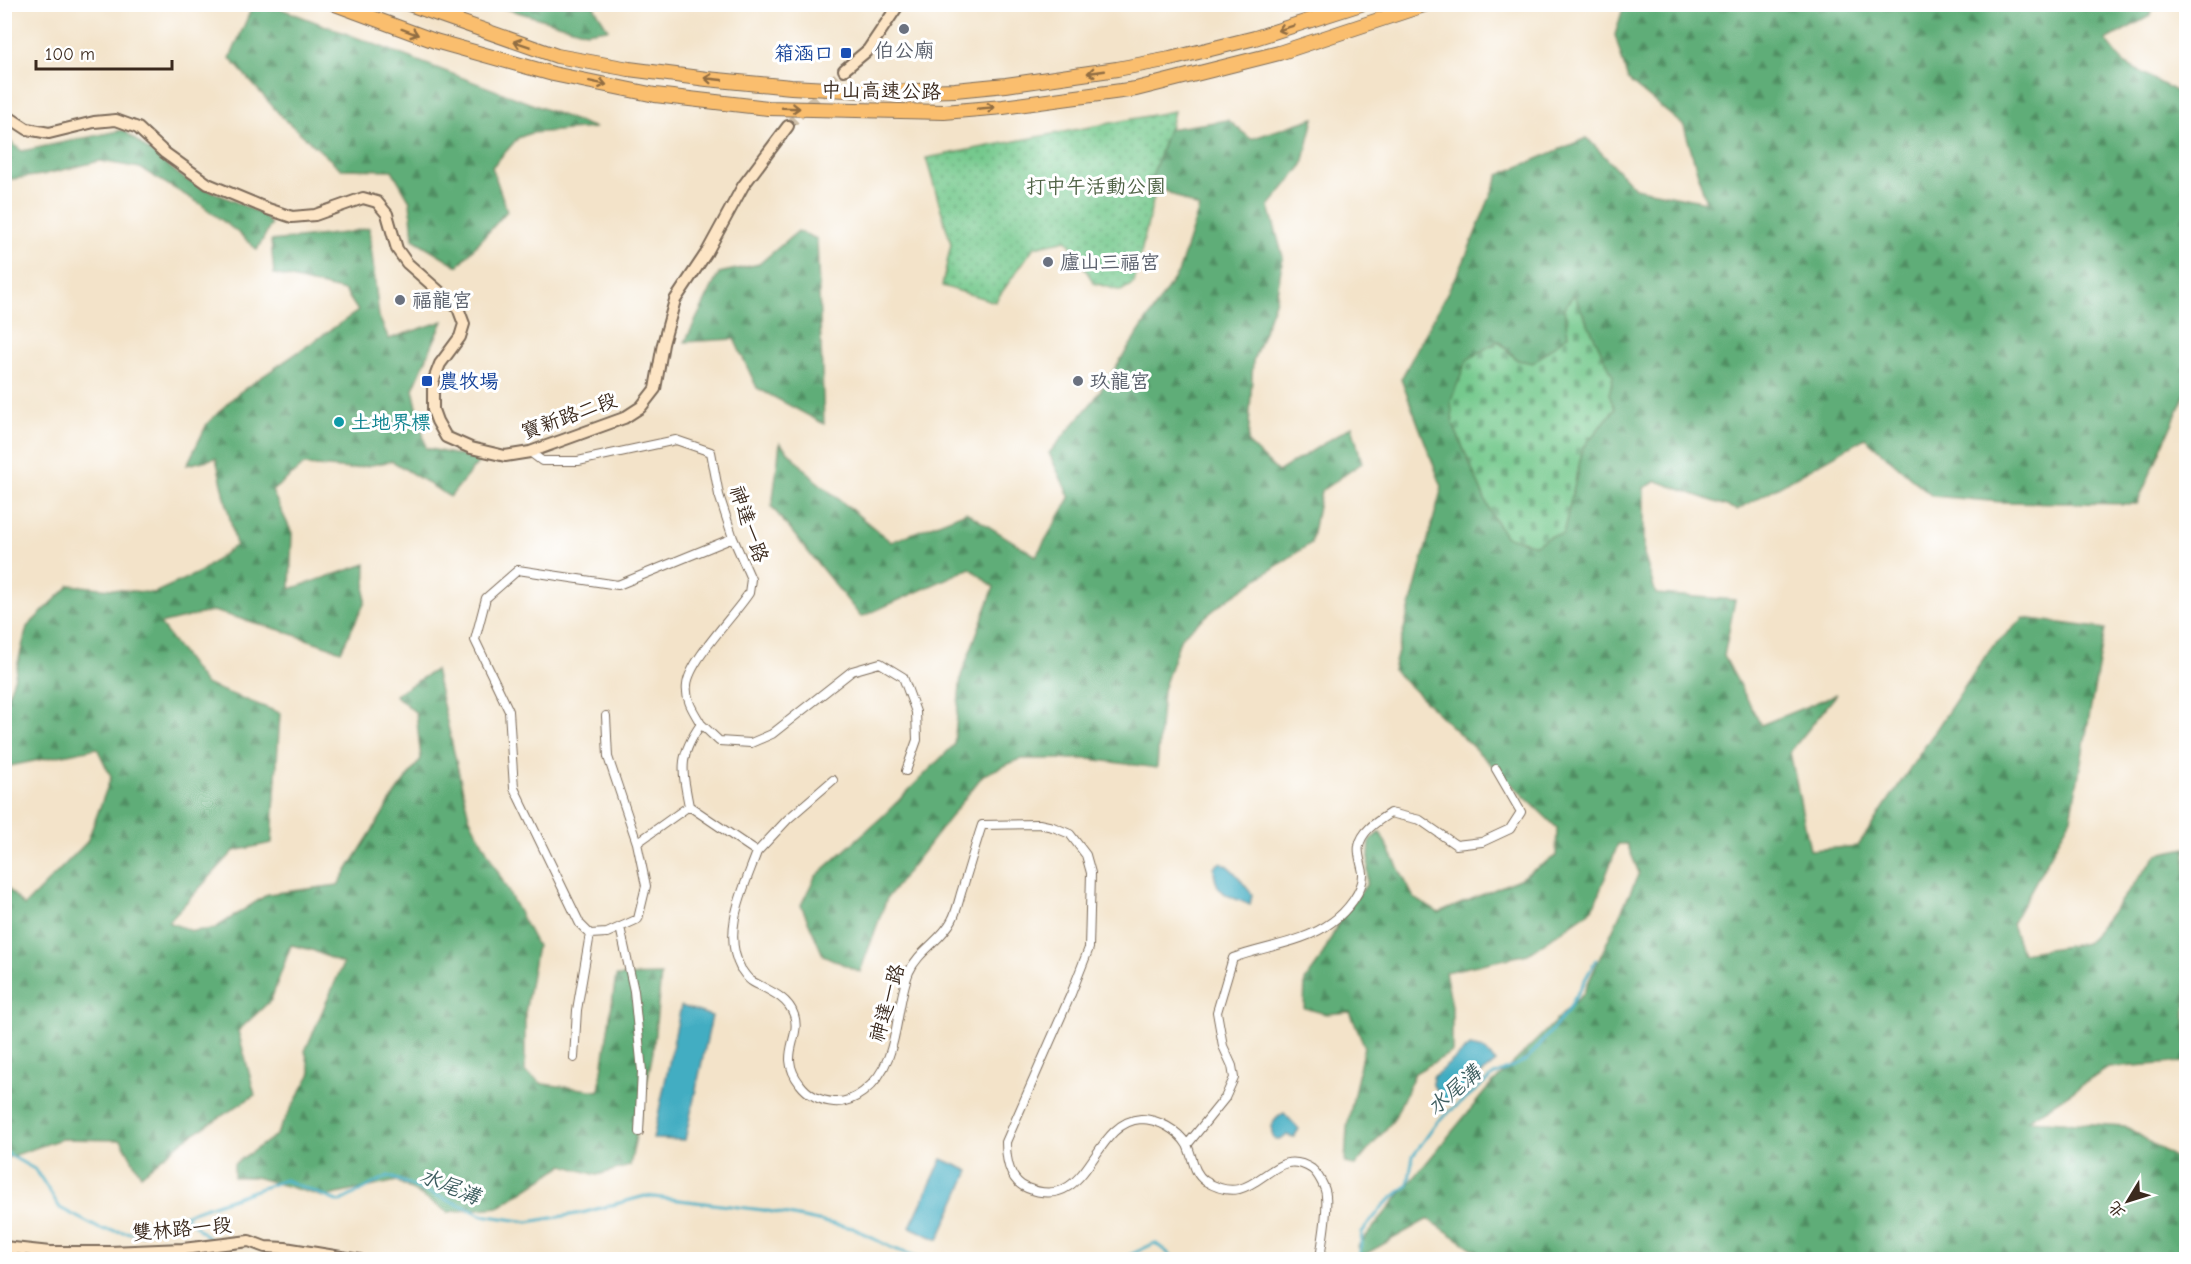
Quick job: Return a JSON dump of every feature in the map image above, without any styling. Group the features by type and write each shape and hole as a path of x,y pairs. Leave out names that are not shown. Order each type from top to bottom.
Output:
{"highway":[{"name":"中山高速公路","path":"335,4 435,41 553,74 655,95 768,108 944,112 1137,89 1279,52 1426,4"},
{"name":"中山高速公路","path":"409,4 557,56 629,69 717,80 884,92 955,90 1006,85 1127,67 1255,38 1361,4"}],"street":[{"path":"844,70 868,50 898,4"},
{"name":"寶新路二段","path":"4,114 27,129 49,133 94,122 117,120 138,128 197,178 292,217 315,215 363,198 377,202 387,214 398,249 407,263 458,308 464,324 460,337 440,364 433,382 433,410 446,437 471,448 505,456 530,452 624,418 641,407 655,389 663,344 675,300 707,252 743,186 788,126"},
{"name":"神達一路","path":"530,452 542,461 578,461 676,440 711,452 719,495 733,538 751,579 749,593 693,666 687,685 688,702 701,724"},
{"path":"606,716 608,757 637,843 646,886 638,919 607,933 590,934 580,924 514,788 509,711 476,640 486,598 518,570 618,585 733,538"},
{"path":"833,780 788,819 758,852 689,806 682,769 685,752 701,724 719,741 751,743 772,734 852,671 880,663 903,677 916,712 917,740 906,771"},
{"path":"1187,1145 1225,1098 1234,1078 1232,1066 1223,1047 1217,1012 1233,958 1312,934 1334,921 1352,902 1362,883 1363,874 1358,846 1372,825 1390,813 1420,820 1456,845 1482,842 1510,829 1521,812 1496,769"},
{"path":"637,843 689,806"},
{"name":"神達一路","path":"758,852 741,895 731,936 734,955 747,979 783,999 795,1015 795,1032 789,1052 792,1071 799,1084 807,1092 823,1101 842,1103 872,1085 887,1064 909,974 914,963 943,933 953,919 982,825 1039,824 1070,834 1086,855 1091,873 1089,948 1006,1142 1009,1168 1023,1186 1034,1190 1050,1193 1066,1188 1078,1179 1115,1131 1124,1124 1142,1119 1162,1123 1175,1132 1187,1145 1195,1170 1201,1179 1219,1189 1238,1190 1287,1162 1304,1164 1316,1172 1326,1195 1320,1260"},
{"path":"620,927 634,991 642,1071 639,1132"},
{"path":"574,1058 577,1010 590,934"},
{"name":"雙林路一段","path":"4,1247 50,1252 93,1253 183,1249 249,1241 265,1247 360,1260"}],"green space":[{"path":"253,5 271,5 595,128 531,133 518,138 492,167 507,211 458,266 413,239 410,201 392,170 341,169 282,117 230,58"},
{"path":"493,5 593,5 608,29 586,32"},
{"path":"1624,5 2152,5 2150,16 2106,40 2124,63 2186,97 2186,392 2137,504 2001,502 1932,496 1865,438 1737,510 1657,481 1644,488 1644,554 1656,594 1735,600 1724,656 1761,725 1837,694 1790,752 1810,850 1858,846 1990,649 2024,618 2105,629 2071,818 2012,924 2022,953 2087,943 2158,854 2186,848 2186,1062 2108,1068 2028,1120 2125,1126 2186,1165 2186,1259 1488,1259 1428,1219 1362,1256 1358,1246 1488,1088 1583,994 1639,873 1627,844 1618,844 1593,909 1528,954 1445,972 1452,1006 1452,1052 1415,1073 1394,1119 1355,1166 1345,1163 1347,1128 1364,1046 1350,1012 1326,1014 1304,1008 1305,981 1318,963 1343,915 1367,884 1370,840 1380,832 1414,898 1439,913 1519,879 1556,856 1557,828 1393,670 1442,487 1401,379 1463,263 1499,175 1587,138 1635,188 1706,202 1684,126 1628,80 1615,35","holes":["1574,295 1613,376 1609,394 1615,409 1583,447 1563,534 1550,536 1535,544 1505,536 1491,513 1453,424 1499,341 1517,360 1533,363 1568,335 1564,307"]},
{"name":"打中午活動公園","path":"1174,111 1134,283 1121,291 1094,283 1067,240 1034,247 995,302 942,286 951,244 926,158"},
{"path":"1314,118 1303,165 1269,206 1283,257 1276,299 1253,361 1248,443 1278,472 1352,426 1362,463 1321,491 1311,543 1226,600 1181,637 1163,690 1157,768 1089,759 1020,759 983,775 887,898 860,972 823,955 801,905 815,877 884,815 954,745 961,676 994,587 970,568 861,617 772,507 780,443 814,479 891,542 966,512 1036,556 1070,498 1049,453 1094,400 1178,273 1199,208 1150,183 1168,129 1228,120 1251,139"},
{"path":"123,130 185,179 262,214 271,224 257,250 199,203 140,168 100,161 42,175 5,180 4,137 22,151"},
{"path":"369,228 379,317 389,339 443,321 413,389 426,448 480,460 450,497 392,461 351,469 304,465 272,491 292,533 290,589 366,564 365,602 341,651 280,630 213,611 160,624 205,684 280,713 272,843 234,851 168,922 192,931 214,929 268,894 338,885 397,791 421,759 416,713 395,695 435,670 469,817 537,946 525,1013 525,1072 543,1084 599,1091 616,976 661,975 653,1052 630,1166 597,1175 563,1165 499,1207 448,1212 397,1181 324,1197 255,1177 234,1177 234,1164 276,1135 311,1073 305,1051 343,964 312,950 291,945 271,1000 238,1031 255,1095 185,1139 141,1175 121,1140 61,1139 7,1158 4,1157 4,884 24,906 87,842 111,777 97,748 5,767 5,703 14,679 27,627 70,585 154,593 200,572 236,545 216,458 187,465 207,424 237,394 358,311 345,291 274,274 271,241 345,233"},
{"path":"798,231 817,239 824,424 757,388 734,339 685,342 719,273 759,264"},
{"path":"1574,295 1613,376 1609,394 1615,409 1583,447 1563,534 1550,536 1535,545 1505,536 1491,513 1453,424 1451,400 1467,360 1498,341 1517,360 1533,363 1568,335 1564,307"}],"water":[{"path":"1221,862 1234,872 1252,894 1250,905 1229,896 1220,889 1214,867"},
{"path":"681,1006 712,1016 685,1140 653,1139"},
{"path":"1470,1046 1483,1049 1496,1062 1448,1102 1442,1100 1433,1085 1433,1077"},
{"path":"1284,1113 1299,1129 1294,1137 1287,1135 1275,1140 1272,1125"},
{"path":"942,1159 969,1171 938,1240 910,1227"}],"waterway":[{"name":"水尾溝","path":"1359,1260 1362,1232 1384,1205 1408,1185 1413,1156 1438,1121 1494,1075 1527,1060 1567,1012 1596,960"},
{"name":"水尾溝","path":"4,1152 36,1170 60,1208 100,1229 140,1234 184,1215 285,1180 339,1202 388,1176 481,1215 528,1222 582,1213 645,1196 763,1210 853,1228 892,1248 926,1260"},
{"path":"185,1216 213,1242"},
{"name":"水尾溝","path":"1119,1260 1155,1243 1177,1260"},
{"path":"220,1248 232,1260"}],"tunnel":[{"path":"788,126 844,70"}],"place":[{"name":"伯公廟","path":"904,29"},
{"name":"箱涵口","path":"846,53"},
{"name":"廬山三福宫","path":"1048,262"},
{"name":"福龍宮","path":"400,300"},
{"name":"農牧場","path":"427,381"},
{"name":"玖龍宮","path":"1078,381"},
{"name":"土地界標","path":"339,422"}]}
